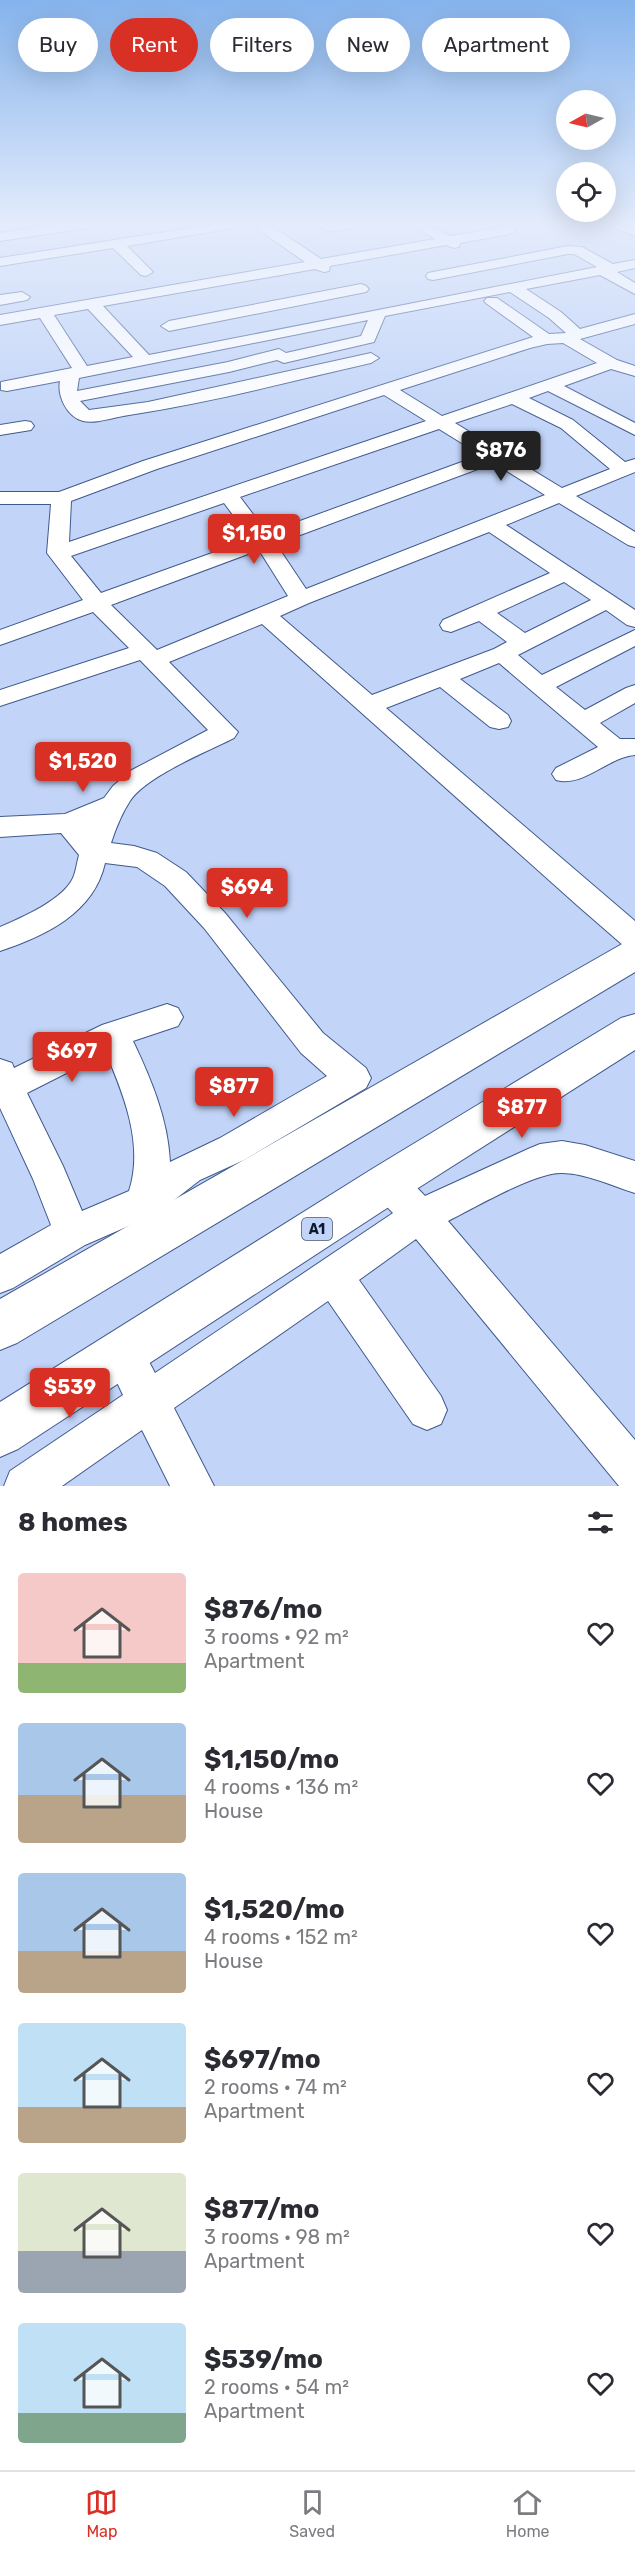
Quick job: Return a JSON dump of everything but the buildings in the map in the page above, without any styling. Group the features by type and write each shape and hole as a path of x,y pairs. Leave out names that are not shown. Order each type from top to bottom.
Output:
{"main road":[{"path":"0,1326 635,954"},
{"name":"A1","path":"0,1431 635,1030"}],"street":[{"path":"0,320 155,292"},
{"path":"248,292 291,332"},
{"path":"169,326 345,292"},
{"path":"365,292 386,311"},
{"path":"2,384 194,351 484,292"},
{"path":"520,292 555,315 572,336 611,364 635,372"},
{"path":"141,295 194,351"},
{"path":"0,300 22,297"},
{"path":"492,301 546,339"},
{"path":"92,304 144,360"},
{"path":"69,398 368,339 386,311"},
{"path":"44,312 78,372"},
{"path":"0,498 61,498 150,465 546,339 572,336 635,319"},
{"path":"262,338 298,373"},
{"path":"78,372 66,388 69,398 86,416 148,407 371,358"},
{"path":"58,553 611,364"},
{"path":"549,385 635,430"},
{"path":"386,389 635,541"},
{"path":"513,397 567,424 629,467"},
{"path":"0,430 25,426"},
{"path":"0,638 495,456"},
{"path":"0,699 149,656 265,615 301,598 402,560 629,467"},
{"path":"227,494 264,542 301,598"},
{"path":"0,939 35,925 76,895 86,881 93,853 115,804 129,785 170,760 225,732 97,603 58,553 61,498"},
{"path":"489,524 635,620"},
{"path":"452,625 565,574"},
{"path":"370,705 512,648 606,601"},
{"path":"481,612 540,686 583,722 626,748"},
{"path":"265,615 370,705 543,861 635,938"},
{"path":"540,686 635,637"},
{"path":"443,677 499,722"},
{"path":"583,722 635,693"},
{"path":"565,774 626,748"},
{"path":"0,827 68,823 115,804"},
{"path":"0,1275 72,1233 143,1202 188,1169 232,1149 354,1078 313,1045 268,989 228,933 184,887 166,871 149,861 132,855 93,853 68,823"},
{"path":"72,1233 50,1177 2,1077 113,1034 167,1017"},
{"path":"113,1034 127,1062 148,1129 153,1168 143,1202"},
{"path":"25,1486 420,1216 540,1160 562,1157 585,1161 635,1177"},
{"path":"388,1184 420,1216 635,1473"},
{"path":"333,1275 427,1410"},
{"path":"123,1353 193,1486"}]}
